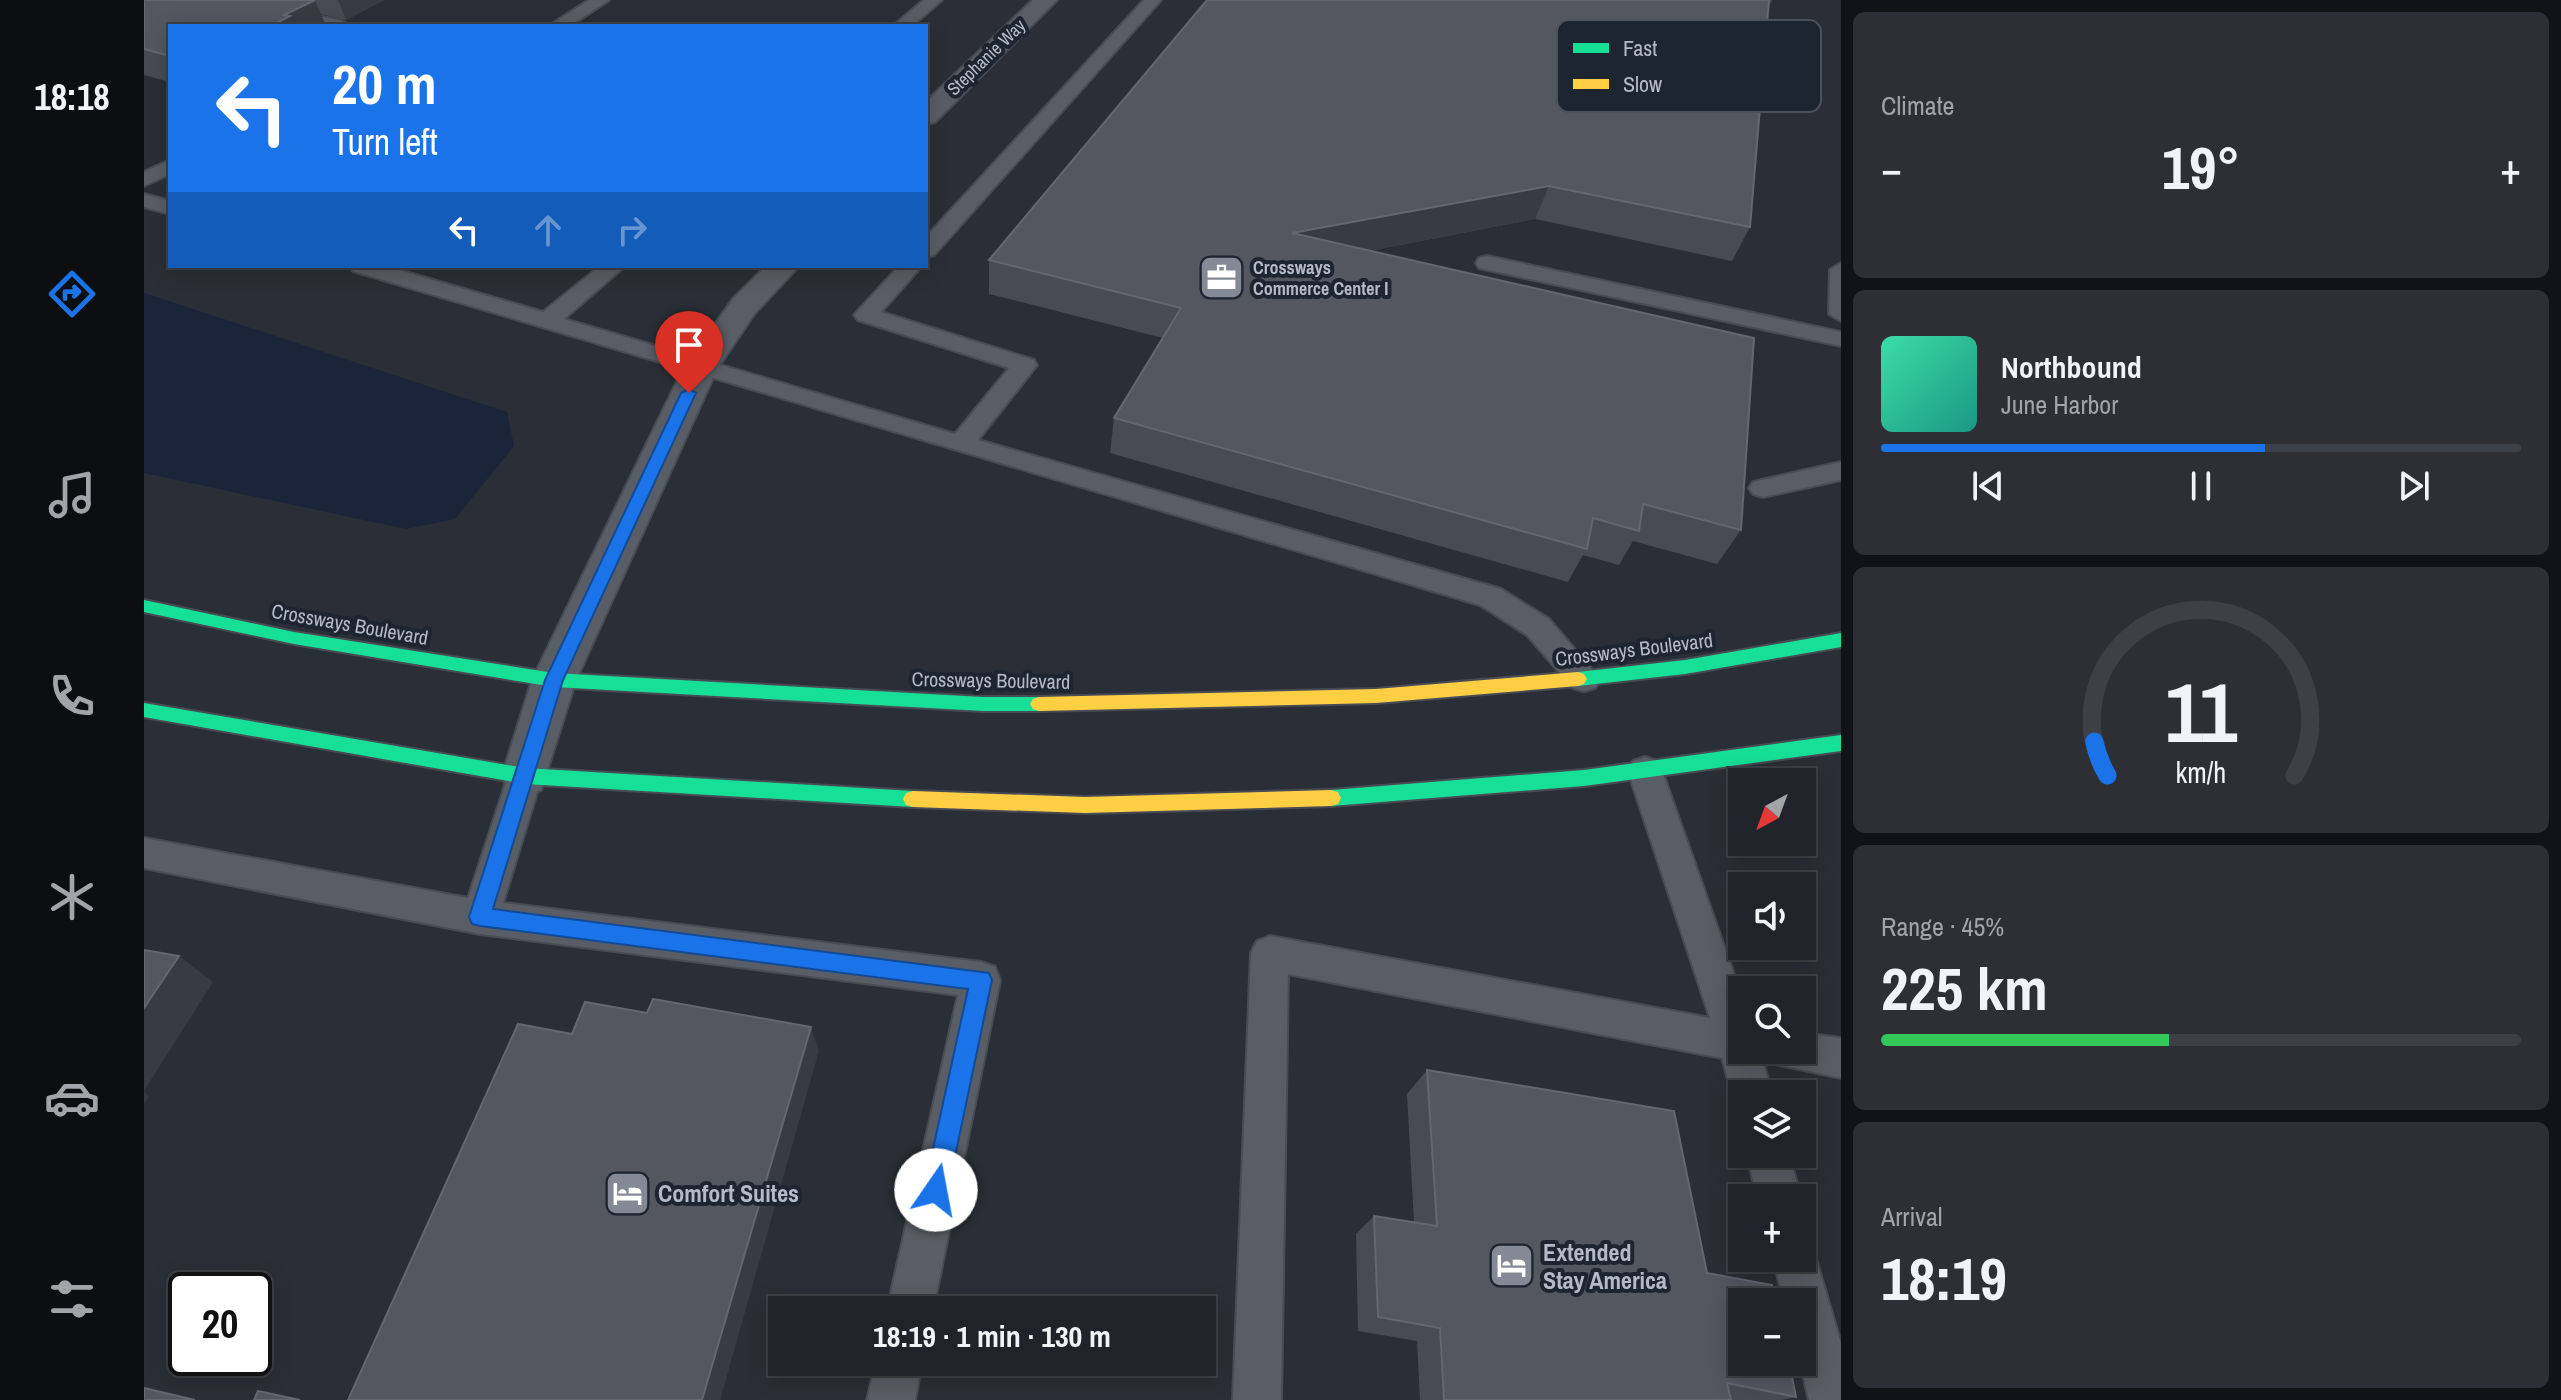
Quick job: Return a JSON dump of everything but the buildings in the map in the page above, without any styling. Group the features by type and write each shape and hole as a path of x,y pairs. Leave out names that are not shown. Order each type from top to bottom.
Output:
{"street":[{"name":"Stephanie Way","path":"928,114 1046,0"},
{"path":"525,776 554,680 700,369 744,306 782,268"},
{"name":"Crossways Boulevard","path":"144,606 294,638 554,680 983,704 1242,702 1484,690 1685,667 1841,640"},
{"path":"144,710 525,776 820,796 1085,805 1348,797 1645,771 1841,743"}],"lane":[{"path":"220,0 333,24"},
{"path":"561,24 601,0"},
{"path":"904,24 934,0"},
{"path":"928,248 1153,0"},
{"path":"144,180 168,167"},
{"path":"144,200 168,207"},
{"path":"1487,263 1841,339"},
{"path":"368,268 700,369 1490,597 1538,627 1584,679"},
{"path":"546,322 612,268"},
{"path":"909,268 866,315 1025,365 961,444"},
{"path":"1841,270 1841,314"},
{"path":"1763,488 1841,471"},
{"path":"1645,771 1728,1009"},
{"path":"480,917 525,776"},
{"path":"144,853 480,917 981,980 913,1296"},
{"path":"1257,1400 1270,953 1728,1041"},
{"path":"1816,1054 1841,1058"},
{"path":"1799,1272 1833,1400"},
{"path":"891,1400 896,1376"}],"water":[{"path":"144,293 507,412 514,446 455,519 406,529 144,473"}],"traffic: fast":[{"path":"144,606 294,638 554,680 983,704 1039,704"},
{"path":"1578,679 1685,667 1841,640"},
{"path":"144,710 525,776 913,799"},
{"path":"1331,798 1584,778 1841,743"}],"traffic: slow":[{"path":"1039,704 1376,696 1578,679"},
{"path":"913,799 1085,805 1331,798"}],"place":[{"name":"Crossways Commerce Center I","path":"1222,277"},
{"name":"Comfort Suites","path":"627,1193"},
{"name":"Extended Stay America","path":"1512,1266"}],"route":[{"path":"689,393 554,680 480,917 981,980 936,1190"}]}
